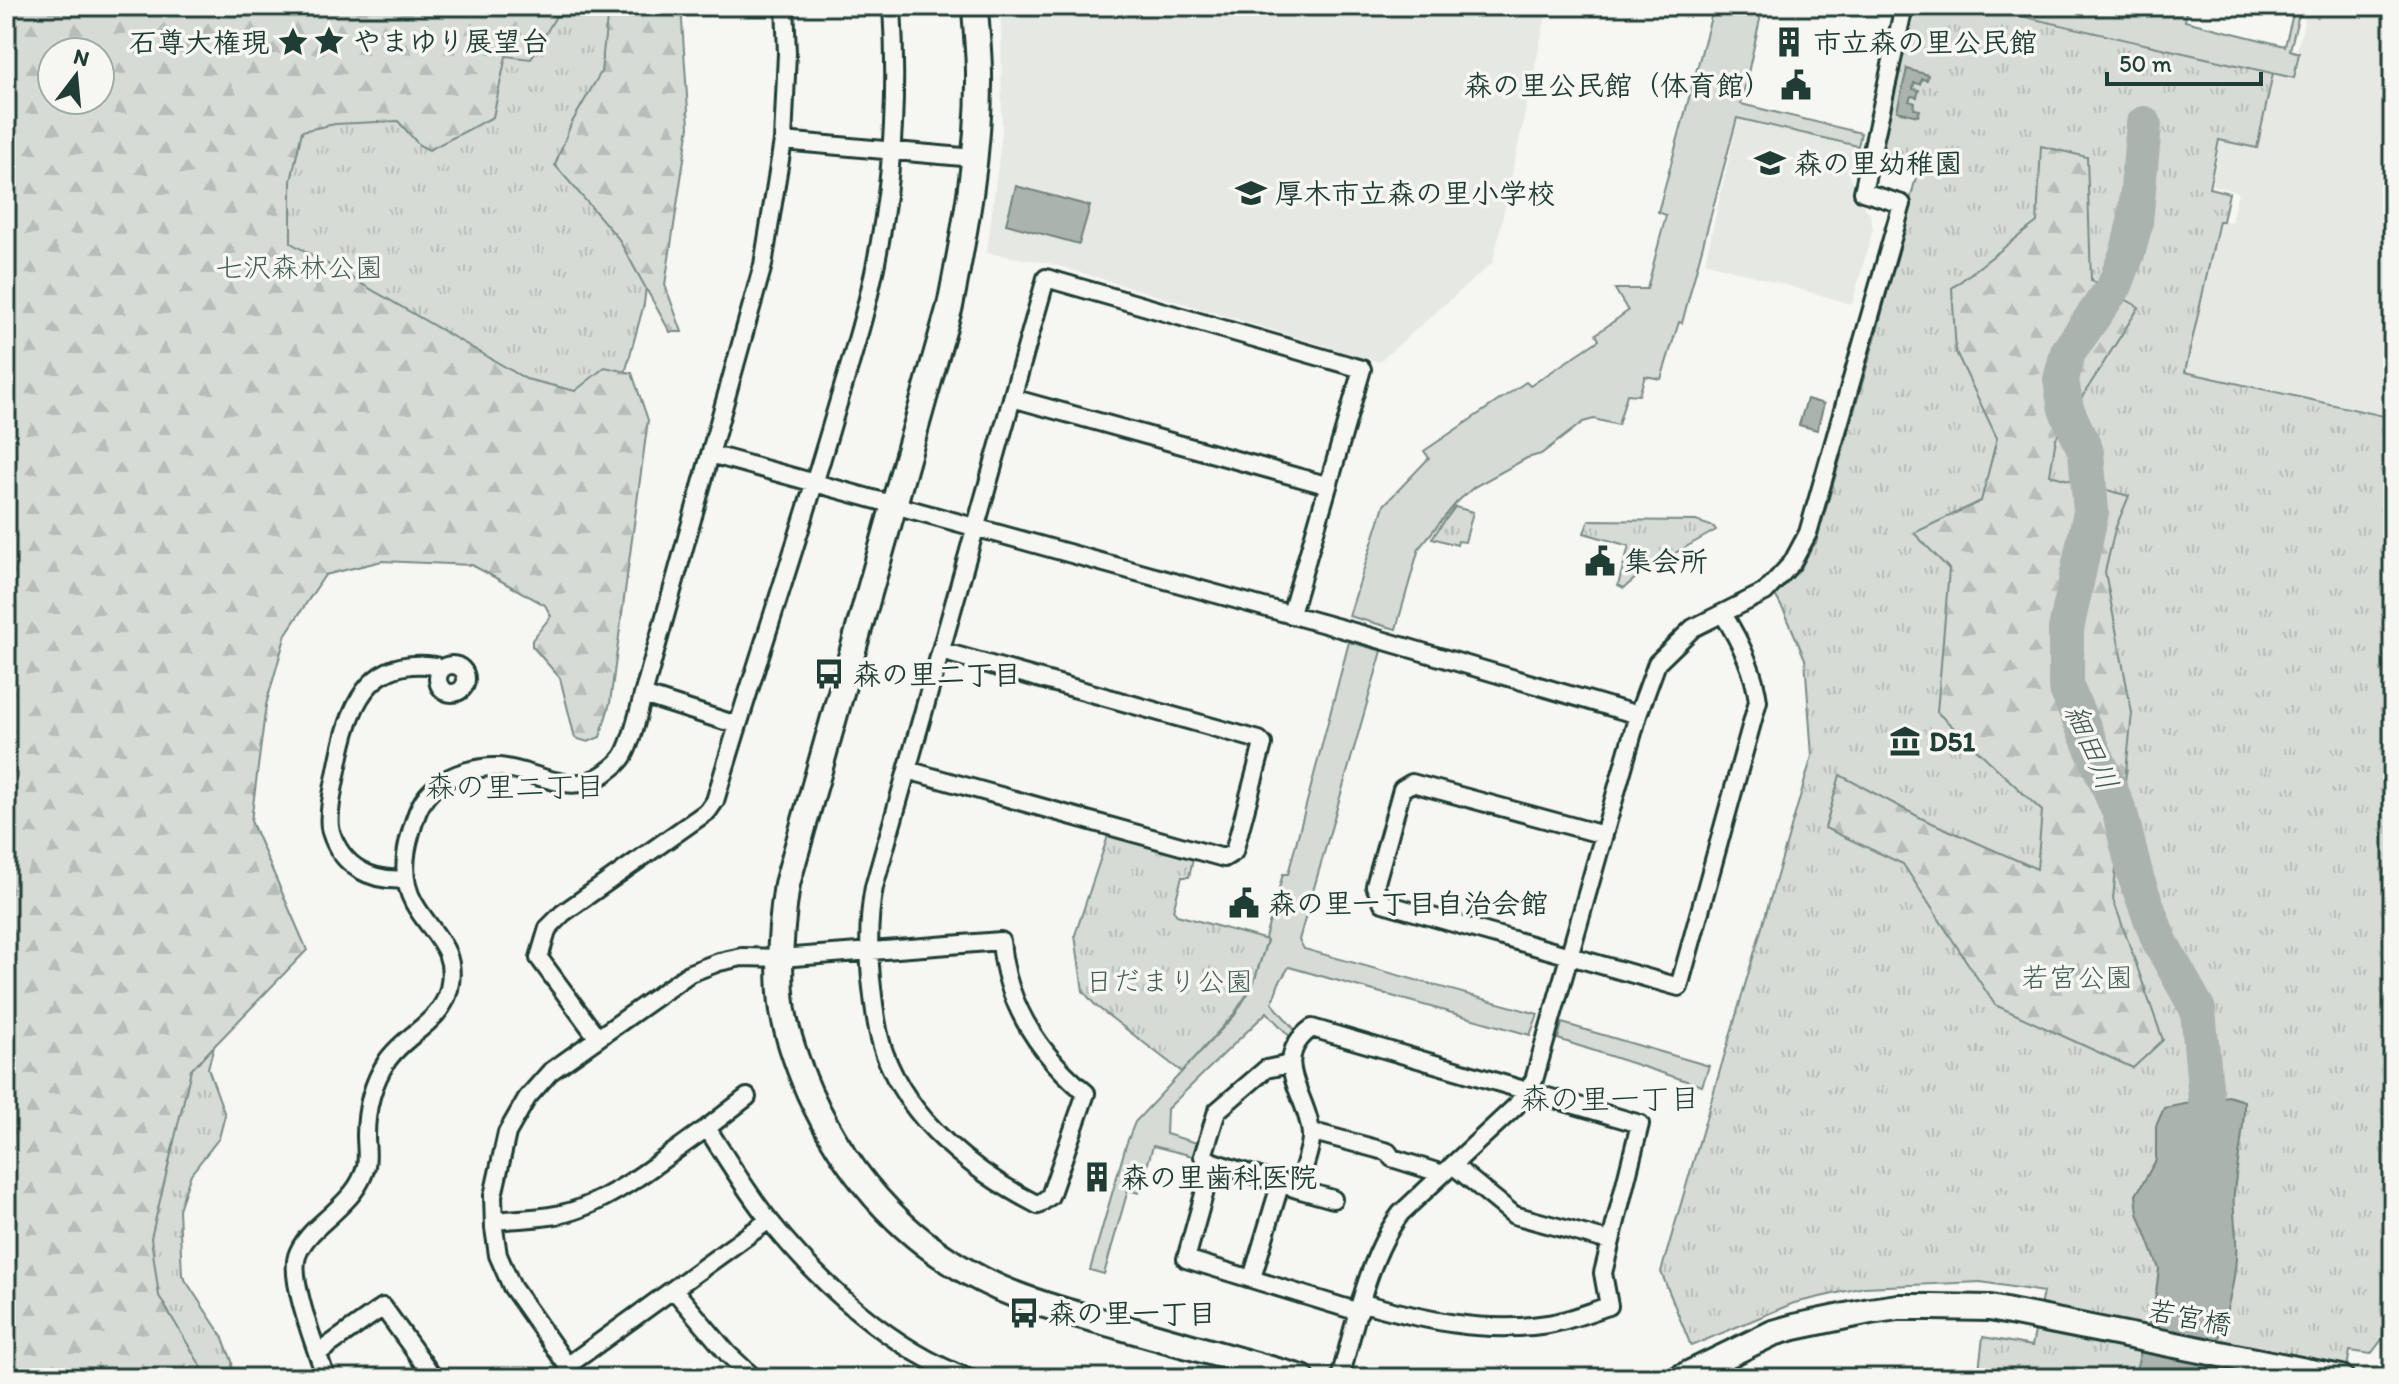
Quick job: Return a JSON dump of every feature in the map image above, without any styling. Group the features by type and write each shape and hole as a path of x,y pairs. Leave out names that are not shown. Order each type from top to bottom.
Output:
{"street":[{"path":"326,1378 296,1283 297,1257 304,1243 351,1196 360,1182 367,1164 367,1116 378,1076 403,1042 439,1011 447,997 451,977 451,961 445,947 412,901 406,879 406,849 418,808 437,785 481,767 513,769 563,784 599,777 624,755 763,265 783,141 787,53 785,6"},
{"path":"597,1037 539,958 548,928 563,913 708,811 715,801 791,564 870,289 892,149 896,66 892,6"},
{"path":"975,6 979,75 974,158 964,237 950,306 787,884 781,958 783,1010 790,1043 818,1110 843,1158 891,1216 925,1244 977,1277 1026,1298 1302,1378"},
{"path":"1340,1378 1386,1232 1401,1213 1516,1106 1534,1080 1638,715 1657,663 1693,628 1765,592 1792,563 1808,533 1902,204 1863,192 1904,6"},
{"path":"783,141 974,158"},
{"path":"769,1220 674,1290 572,1372 512,1287 498,1255 493,1196 497,1167 507,1133 527,1098 550,1072 690,973 742,957 781,958 868,951 1001,941 1007,978 1030,1033 1046,1057 1086,1093 1050,1196 1038,1205 1001,1186 955,1152 910,1101 884,1053 875,1015 868,951 869,914 874,887 1046,278 1362,369 1291,614"},
{"path":"1012,398 1326,485"},
{"path":"710,454 1291,614 1638,715"},
{"path":"1604,835 1412,783 1402,789 1375,886 1383,903 1679,987 1758,701 1756,684 1736,634 1723,614"},
{"path":"907,770 1224,858 1234,852 1263,744 1259,740 941,651"},
{"path":"406,879 390,880 365,875 342,854 330,829 345,730 357,700 380,676 401,667 418,664 435,666 442,688 465,698"},
{"path":"643,695 737,725"},
{"path":"1213,1162 1183,1258 1266,1285 1424,1320 1488,1329 1550,1324 1609,1306 1603,1273 1640,1124 1312,1028 1299,1038 1290,1064 1312,1136 1252,1278"},
{"path":"1290,1064 1266,1069 1217,1111 1203,1156 1213,1162 1333,1199"},
{"path":"494,1221 578,1210 606,1197 747,1097"},
{"path":"707,1128 769,1220 841,1297 905,1346 969,1378"},
{"path":"1312,1136 1321,1134 1388,1152 1392,1158 1448,1170 1514,1215 1609,1241"},
{"path":"674,1290 728,1354 754,1378"},
{"path":"318,1353 383,1307 434,1378"},
{"name":"若宮橋","path":"1680,1378 1716,1370 1773,1333 1819,1320 1898,1307 1959,1307 1990,1308 2341,1378"}],"shaded area":[{"name":"厚木市立森の里小学校","path":"1001,6 1548,6 1493,262 1379,362 1049,263 987,253 1002,132"},
{"path":"2308,6 2393,6 2393,389 2389,416 2185,372 2219,220 2231,222 2238,192 2212,185 2220,141 2256,148 2279,47 2297,50"},
{"path":"1907,69 1928,75 1927,80 1922,79 1920,84 1914,83 1913,89 1919,90 1917,97 1911,96 1909,101 1915,103 1914,109 1920,110 1918,116 1897,111"},
{"path":"1738,119 1856,147 1850,175 1861,203 1870,214 1873,229 1852,304 1705,262"},
{"path":"1016,186 1090,206 1079,244 1006,224"},
{"path":"1807,399 1824,404 1817,430 1799,425"},
{"path":"2228,1096 2244,1101 2234,1192 2236,1259 2228,1304 2207,1378 2131,1378 2155,1300 2159,1269 2138,1213 2136,1195 2156,1160 2156,1126 2164,1108"}],"green space":[{"name":"七沢森林公園","path":"6,6 641,6 660,162 644,304 598,472 317,532 256,628 241,950 208,1068 225,1115 219,1138 191,1174 179,1209 182,1275 222,1336 232,1361 233,1378 6,1378"},
{"name":"七沢森林公園","path":"6,6 681,6 689,126 665,285 682,332 670,332 618,238 555,165 571,124 601,72 607,18 580,10 556,16 531,59 506,56 493,117 429,150 419,145 398,121 335,124 302,131 291,181 291,243 526,379 575,391 605,367 632,373 648,420 610,703 600,737 588,742 575,738 560,678 532,646 532,640 551,616 545,605 472,565 382,561 325,575 286,634 266,705 251,821 307,950 191,1070 151,1238 159,1296 208,1378 6,1378"},
{"path":"1714,6 1763,6 1741,104 1861,133 1858,146 1737,118 1682,323 1679,322 1661,379 1645,376 1639,395 1627,394 1618,425 1594,419 1583,422 1541,454 1527,458 1474,487 1456,503 1419,548 1396,629 1349,616 1384,505 1429,458 1424,451 1526,382 1530,386 1599,340 1596,334 1628,311 1615,289 1647,289 1666,215 1658,212"},
{"name":"若宮公園","path":"1914,6 1987,6 2273,73 2257,148 2219,140 2209,188 2229,193 2223,221 2219,221 2185,372 2393,418 2393,1264 2383,1338 2371,1354 2350,1351 2345,1378 1978,1378 1983,1337 2032,1346 2043,1292 1981,1282 1864,1287 1794,1303 1691,1346 1661,1272 1812,756 1805,659 1774,593 1816,543 1877,332 1919,165 1888,154 1881,145"},
{"path":"1977,6 2119,6 2161,16 2164,6 2187,6 2185,21 2285,46 2295,6 2301,6 2290,50 2299,53 2294,78"},
{"path":"2041,146 2087,157 2091,280 2139,307 2056,438 2050,475 2129,496 2115,529 2105,572 2132,713 2113,899 2163,1040 2133,1068 1995,1005 1903,864 1825,828 1840,775 1923,819 2037,869 2042,811 1937,712 1949,569 1914,533 1981,501 1997,438 1956,352 1952,288 2037,222"},
{"path":"1455,507 1473,512 1465,542 1458,541 1457,545 1432,538"},
{"path":"1589,520 1696,521 1716,530 1645,570 1624,588 1618,585 1629,546 1584,533"},
{"path":"1349,642 1382,651 1299,940 1304,949 1538,1014 1530,1035 1289,967 1272,1003 1295,1030 1291,1038 1267,1012 1167,1109 1166,1134 1197,1143 1193,1156 1153,1146 1139,1193 1128,1190 1104,1274 1090,1270 1135,1122 1235,1015 1253,985 1283,874 1288,874"},
{"name":"日だまり公園","path":"1109,833 1193,859 1189,877 1182,877 1173,910 1177,915 1267,940 1253,985 1234,1014 1182,1072 1096,1006 1083,991 1075,935"},
{"path":"1562,1023 1709,1066 1702,1086 1558,1039"}],"waterway":[{"name":"細田川","path":"2144,124 2135,222 2128,251 2115,285 2068,352 2061,380 2066,409 2086,452 2091,512 2066,629 2066,687 2120,813 2136,878 2159,940 2198,1010 2207,1110 2202,1150"}],"place":[{"name":"やまゆり展望台","path":"329,41"},
{"name":"石尊大権現","path":"293,42"},
{"name":"市立森の里公民館","path":"1789,42"},
{"name":"森の里公民館（体育館）","path":"1796,85"},
{"name":"森の里幼稚園","path":"1770,163"},
{"name":"厚木市立森の里小学校","path":"1251,193"},
{"name":"集会所","path":"1600,561"},
{"name":"森の里二丁目","path":"829,674"},
{"name":"D51","path":"1905,741"},
{"name":"森の里一丁目自治会館","path":"1244,903"},
{"name":"森の里歯科医院","path":"1097,1177"},
{"name":"森の里一丁目","path":"1024,1313"}],"district":[{"name":"森の里二丁目","path":"515,786"},
{"name":"森の里一丁目","path":"1610,1098"}]}
